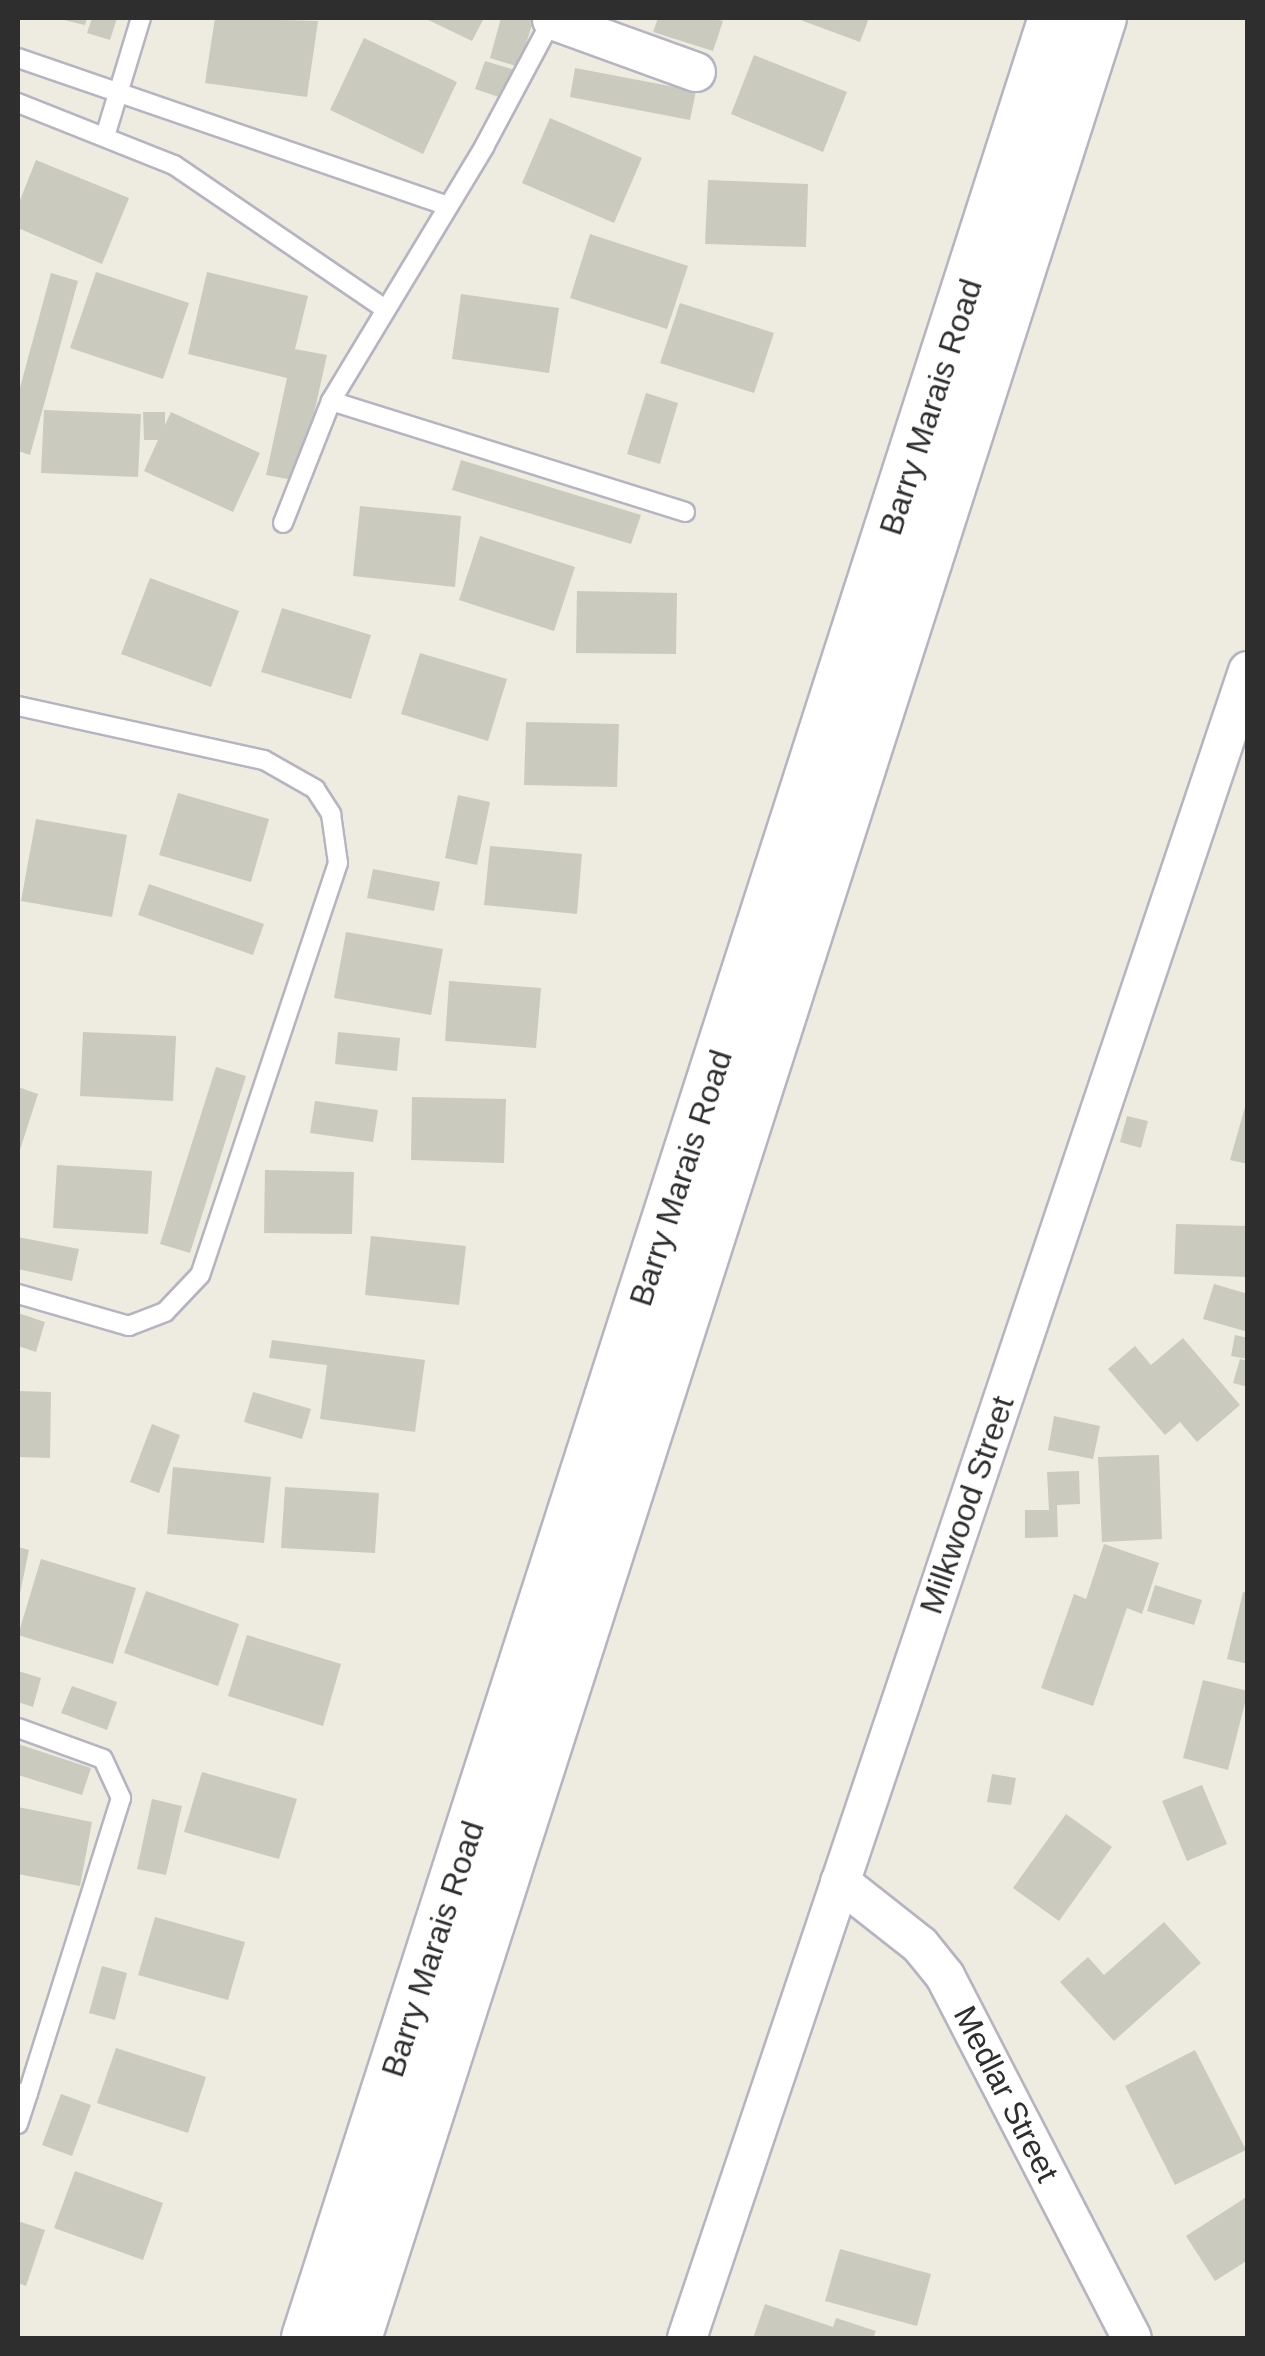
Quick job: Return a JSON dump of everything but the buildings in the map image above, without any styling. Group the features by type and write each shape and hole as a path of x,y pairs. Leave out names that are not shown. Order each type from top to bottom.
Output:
{"main road":[{"name":"Barry Marais Road","path":"308,2338 1055,18"},
{"name":"Barry Marais Road","path":"355,2338 1100,18"}],"street":[{"path":"552,19 696,72"},
{"name":"Milkwood Street","path":"687,2338 1248,672"},
{"name":"Medlar Street","path":"840,1882 920,1945 945,1976 1132,2338"}],"lane":[{"path":"106,133 141,18"},
{"path":"283,523 331,401 444,204 484,147 552,19"},
{"path":"18,58 444,204"},
{"path":"18,103 106,133 174,164 384,308"},
{"path":"331,401 685,512"},
{"path":"18,706 264,760 314,789 331,814 338,862 200,1275 165,1312 128,1326 18,1294"},
{"path":"18,1728 104,1760 120,1798 23,2093 18,2124"}]}
